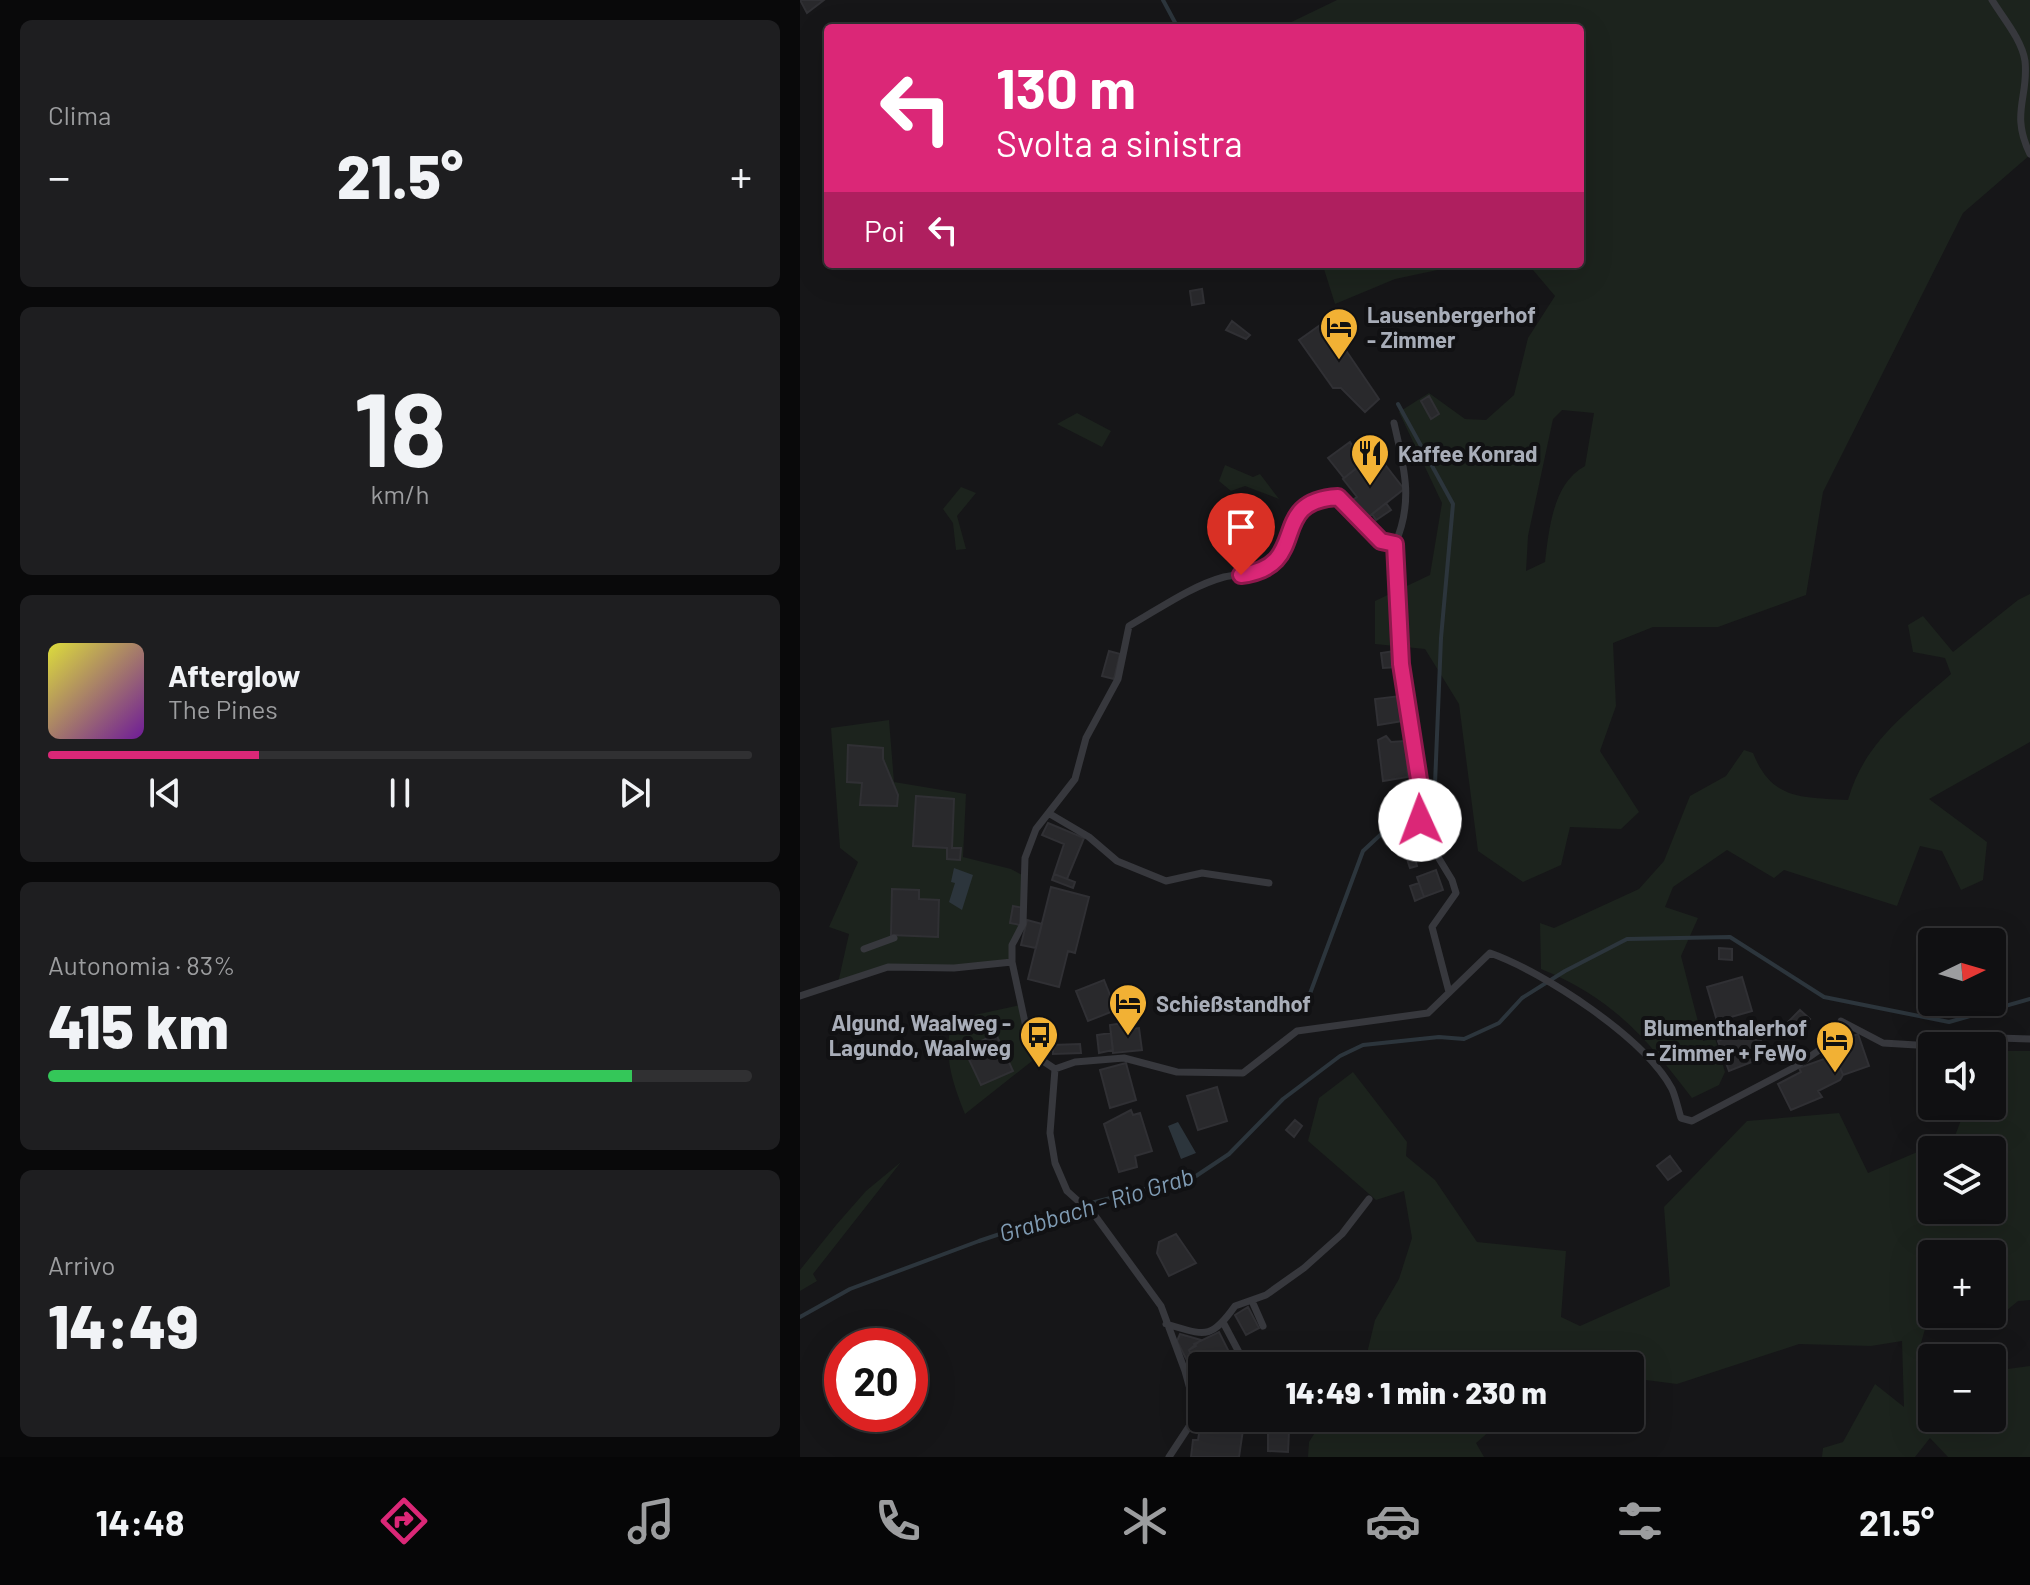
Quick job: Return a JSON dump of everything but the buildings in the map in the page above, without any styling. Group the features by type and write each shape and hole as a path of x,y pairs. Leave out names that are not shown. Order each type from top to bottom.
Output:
{"lane":[{"path":"1992,0 2023,51 2025,68 2019,107 2030,154"},
{"path":"1394,423 1409,490 1405,521 1395,544 1401,664 1422,799 1420,820 1456,893 1454,900 1432,927 1449,992"},
{"path":"1055,1069 1037,1057 1029,1041 1012,962 1012,945 1023,924 1025,858 1036,829 1075,779 1086,738 1118,679 1129,626 1223,577 1260,573 1272,567 1283,552 1293,518 1316,498 1338,497 1381,541 1395,544"},
{"path":"1050,814 1089,837 1117,861 1166,881 1202,873 1269,883"},
{"path":"864,949 894,938"},
{"path":"1055,1069 1075,1062 1124,1058 1177,1072 1243,1073 1297,1031 1428,1013 1490,953 1558,987 1621,1033 1672,1088 1681,1118 1692,1121 1795,1067 1835,1039 1841,1021 1883,1043 1918,1045"},
{"path":"800,996 888,967 954,968 1012,962"},
{"path":"2006,1038 2030,1039"},
{"path":"1055,1069 1050,1133 1055,1163 1072,1196 1096,1217 1161,1306 1195,1407 1192,1422 1169,1457"},
{"path":"1166,1324 1203,1333 1224,1324 1235,1306 1266,1295 1324,1252 1369,1199"},
{"path":"1252,1301 1263,1326"},
{"path":"1224,1324 1239,1352"}],"shaded area":[{"path":"1337,0 2030,0 2030,155 1963,213 1823,492 1806,595 1718,627 1653,627 1613,643 1616,706 1600,751 1639,812 1621,829 1570,827 1561,865 1523,882 1478,851 1459,704 1425,649 1375,644 1375,601 1430,575 1442,503 1399,412 1429,393 1465,419 1486,420 1514,395 1528,338 1555,296 1533,270 1584,268 1584,24 1287,24","holes":["1562,410 1594,413 1585,466 1574,474 1559,495 1545,562 1526,571 1528,536 1553,419"]},
{"path":"1447,268 1395,279 1335,304 1324,269"},
{"path":"1077,413 1111,431 1102,447 1057,424"},
{"path":"1225,465 1253,477 1260,474 1279,499 1245,486 1231,491 1219,481"},
{"path":"961,487 976,493 957,516 966,549 956,550 953,523 943,509"},
{"path":"2030,594 2030,742 1929,799 1987,842 1983,880 1961,890 1942,851 1920,846 1897,906 1784,870 1774,878 1727,850 1673,887 1665,907 1698,918 1681,956 1703,1041 1715,1038 1725,1072 1719,1085 1692,1098 1627,1022 1589,993 1541,969 1540,923 1554,928 1639,889 1664,861 1690,796 1726,776 1744,750 1753,753 1761,769 1780,788 1803,796 1848,800 1855,779 1876,745 1904,715 1951,674 1945,658 1913,652 1908,625 1923,616 1953,652 2018,600"},
{"path":"889,720 894,782 966,794 963,857 1011,869 1024,876 1023,924 1012,945 1012,962 954,968 888,967 838,983 849,934 829,927 858,862 840,848 831,728"},
{"path":"954,868 973,875 962,910 949,902 955,883 951,882"},
{"path":"1020,1005 1037,1057 965,1114 950,1068 948,1045 952,1020"},
{"path":"2006,1051 2030,1051 2030,1300 2018,1301 2006,1311 2006,1240 1918,1240 1918,1328 1928,1328 1918,1344 1917,1357 1918,1432 2006,1432 2006,1369 2030,1366 2030,1457 1948,1457 1930,1438 1915,1457 1822,1457 1823,1448 1843,1442 1875,1384 1904,1407 1902,1341 1871,1346 1799,1344 1677,1384 1644,1380 1644,1352 1367,1352 1375,1320 1399,1279 1412,1238 1404,1191 1376,1200 1308,1141 1319,1098 1353,1072 1407,1142 1406,1156 1435,1180 1477,1242 1566,1251 1561,1317 1580,1326 1670,1286 1664,1207 1747,1121 1839,1113 1868,1173 1918,1152 1918,1224 2006,1224 2006,1136 1955,1136 1961,1120 2006,1120"},
{"path":"1178,1122 1196,1153 1181,1159 1168,1126"},
{"path":"901,1162 813,1274 817,1281 800,1291 800,1270 866,1191"},
{"path":"1315,1432 1489,1432 1476,1443 1484,1457 1308,1457 1309,1442"}],"waterway":[{"path":"1163,0 1176,24"},
{"path":"1305,1007 1363,851 1435,784 1441,638 1453,504 1398,404"},
{"name":"Grabbach - Rio Grab","path":"800,1317 850,1289 979,1241 1091,1203 1196,1176 1229,1154 1283,1099 1340,1056 1363,1045 1439,1037 1464,1039 1499,1023 1522,998 1565,971 1627,939 1730,937 1824,997 1949,1022 2030,999"}],"place":[{"name":"Lausenbergerhof - Zimmer","path":"1339,361"},
{"name":"Kaffee Konrad","path":"1370,487"},
{"name":"Schießstandhof","path":"1128,1037"},
{"name":"Algund, Waalweg - Lagundo, Waalweg","path":"1039,1069"},
{"name":"Blumenthalerhof - Zimmer + FeWo","path":"1835,1074"}],"route":[{"path":"1241,575 1260,573 1272,567 1283,552 1293,518 1316,498 1338,497 1381,541 1395,544 1401,664 1422,799 1420,820"}]}
